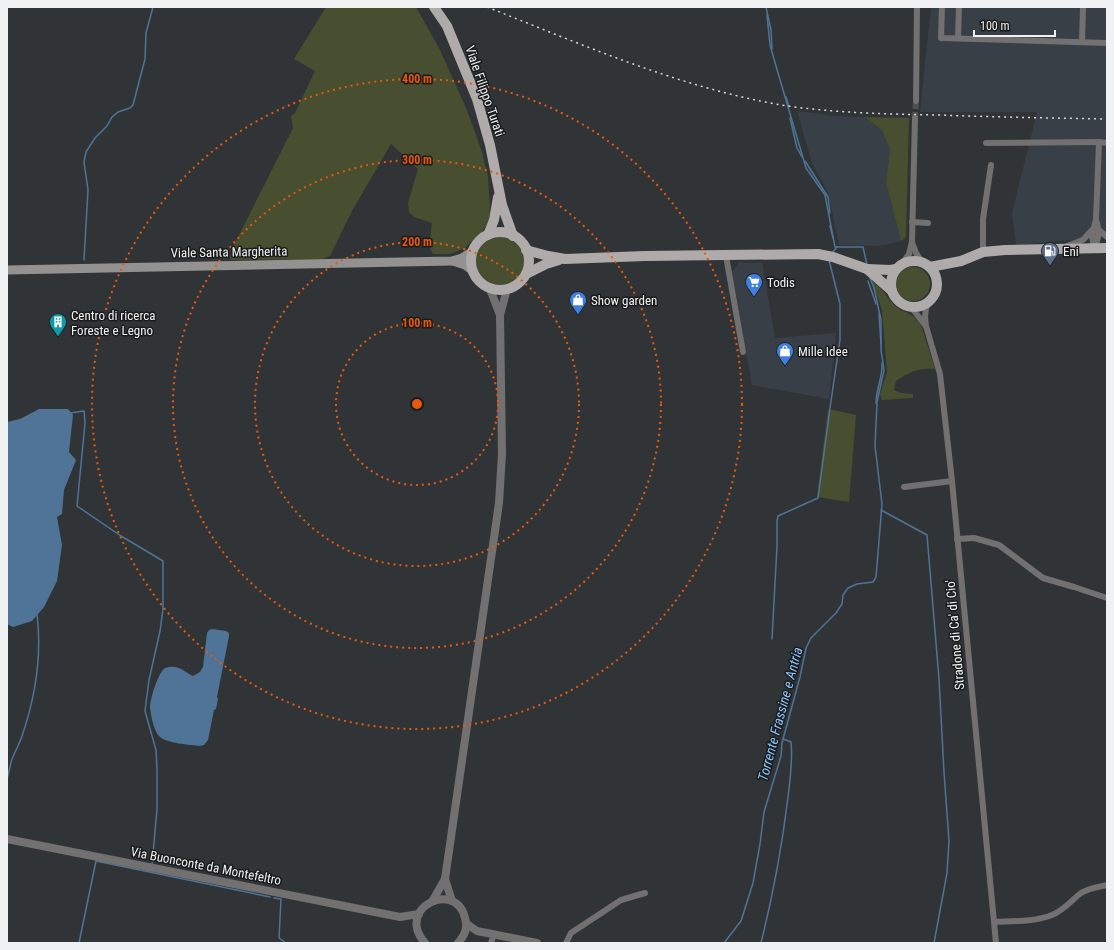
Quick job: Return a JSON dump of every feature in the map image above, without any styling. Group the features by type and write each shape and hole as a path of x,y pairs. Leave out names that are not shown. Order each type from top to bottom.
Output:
{"main road":[{"name":"Viale Filippo Turati","path":"434,7 447,26 474,91 488,135 498,189 513,236"},
{"name":"Viale Filippo Turati","path":"488,235 496,212 498,189"},
{"path":"526,274 528,261 526,250 520,241 513,236 501,233 488,235 480,241 473,251 471,260 473,271 480,282 496,290 506,289 518,284 526,274 546,264 565,259"},
{"path":"867,269 892,291 899,302 911,307 925,304 931,300 945,272 961,261 983,252 1107,248"},
{"path":"526,250 565,259 645,256 818,254 833,257 867,269 890,270 909,261 926,264 961,261"},
{"name":"Viale Santa Margherita","path":"7,270 452,261 462,258 473,251"},
{"name":"Viale Santa Margherita","path":"452,261 465,265 473,271"},
{"path":"926,264 934,272 937,279 937,286"},
{"path":"892,291 892,276 899,266"}],"street":[{"path":"916,101 918,7"},
{"path":"942,7 941,38 1107,43"},
{"path":"958,38 959,7"},
{"path":"1082,42 1084,7"},
{"path":"899,266 909,254 912,242 915,118"},
{"path":"1094,248 1092,236 1096,229 1099,142"},
{"path":"986,143 1107,142"},
{"path":"983,252 983,219 990,165"},
{"path":"912,222 928,223"},
{"path":"1096,229 1107,237"},
{"path":"1056,249 1080,241 1096,229"},
{"path":"912,242 916,253 926,264"},
{"path":"726,256 743,352"},
{"path":"490,288 500,315"},
{"path":"433,900 445,879 499,503 502,454 500,315 506,289"},
{"path":"926,326 926,308 931,300"},
{"path":"911,307 926,326"},
{"name":"Stradone di Ca' di Cio'","path":"926,326 945,394 957,539 996,943"},
{"path":"904,487 952,481"},
{"path":"957,539 974,538 999,545 1043,578 1107,598"},
{"name":"Via Buonconte da Montefeltro","path":"7,839 400,917"},
{"path":"445,879 452,901"},
{"path":"994,922 1036,919 1053,915 1069,904 1082,892 1093,887 1107,885"},
{"path":"566,943 571,932 621,900 645,893"},
{"path":"425,943 419,936 416,927 419,914 425,905 433,900 444,899 452,901 460,906 464,914 466,924 464,934 458,943"},
{"path":"400,917 419,914"},
{"path":"400,917 416,927"},
{"path":"466,924 477,931 537,943"},
{"path":"464,934 477,931"},
{"path":"491,943 494,934"}],"shaded area":[{"path":"931,7 1107,7 1107,237 1016,245 1012,213 1037,112 920,112"},
{"path":"797,111 837,116 864,117 882,130 890,150 886,182 901,241 880,246 839,245 828,193 812,163"},
{"path":"740,261 745,263 762,262 775,338 836,333 829,399 752,385 732,272"}],"green space":[{"path":"326,7 416,7 440,50 467,110 482,152 488,177 490,208 489,221 482,232 465,248 450,254 433,254 429,247 432,223 414,217 409,212 408,203 418,169 391,144 352,211 330,256 322,259 230,259 233,247 293,128 291,116 295,113 315,71 294,59"},
{"path":"864,117 909,118 906,237 901,241 886,182 890,150 882,130"},
{"path":"495,237 505,237 514,241 520,247 524,256 524,266 520,275 514,281 505,285 495,285 486,281 480,275 476,266 476,256 480,247 486,241"},
{"path":"916,267 925,272 929,277 929,291 925,296 920,300 910,301 906,300 897,291 896,281 897,277 906,268"},
{"path":"872,281 881,289 893,304 914,317 921,325 935,369 923,369 910,373 896,381 894,390 901,393 913,394 913,398 882,400 880,394 887,372 882,310"},
{"path":"828,409 856,415 849,502 817,497"}],"water":[{"path":"39,409 68,409 73,415 69,452 76,460 64,490 62,514 57,517 62,545 57,581 44,607 32,621 13,627 7,624 7,422 20,419"},
{"path":"212,629 226,631 229,633 229,636 216,709 214,710 208,740 204,745 200,746 163,739 158,735 154,728 150,708 157,680 165,668 170,667 177,667 193,676 200,672 203,667 207,633"}],"waterway":[{"path":"84,260 88,190 84,162 86,152 95,138 107,126 112,117 118,112 130,108 133,105 145,59 146,33 153,7"},
{"name":"Torrente Frassine e Antria","path":"766,7 771,30 772,49"},
{"name":"Torrente Frassine e Antria","path":"767,15 770,45 806,168 825,195 835,247 837,247"},
{"name":"Torrente Frassine e Antria","path":"786,97 789,107"},
{"name":"Torrente Frassine e Antria","path":"790,118 797,148 802,157"},
{"name":"Torrente Frassine e Antria","path":"805,161 828,197 830,213"},
{"name":"Torrente Frassine e Antria","path":"830,226 833,238"},
{"name":"Torrente Frassine e Antria","path":"837,247 863,247 867,265"},
{"name":"Torrente Frassine e Antria","path":"832,253 837,247"},
{"path":"772,639 778,516 818,498 840,340 840,304 829,260"},
{"name":"Torrente Frassine e Antria","path":"724,943 741,921 753,883 764,812 781,756 782,743 800,677 806,648 811,638 836,613 842,604 843,595 848,588 857,584 873,582 876,577 882,504 875,446 877,402 884,370 881,350 881,320 874,288 870,278"},
{"name":"Torrente Frassine e Antria","path":"868,281 876,304"},
{"name":"Torrente Frassine e Antria","path":"879,314 881,344"},
{"name":"Torrente Frassine e Antria","path":"876,403 882,363"},
{"path":"70,413 84,411 85,423 77,506 121,536 163,561 163,609 160,631 149,680 145,711 156,750 157,771 157,809 152,865"},
{"path":"881,510 927,535 939,679 949,841 947,873 934,943"},
{"path":"7,780 11,762 27,722 34,692 39,645 37,614"},
{"path":"761,943 773,889 786,816 792,756 791,742 783,739"},
{"path":"79,943 96,861 270,897"},
{"path":"274,898 281,899 279,938 286,943"}],"tunnel":[{"path":"915,118 916,101"}],"railway":[{"path":"487,7 632,64 706,87 781,105 820,110 878,114 1107,119"}],"place":[{"name":"Eni","path":"1050,266"},
{"name":"Todis","path":"754,297"},
{"name":"Show garden","path":"578,315"},
{"name":"Centro di ricerca Foreste e Legno","path":"58,337"},
{"name":"Mille Idee","path":"785,366"}]}
